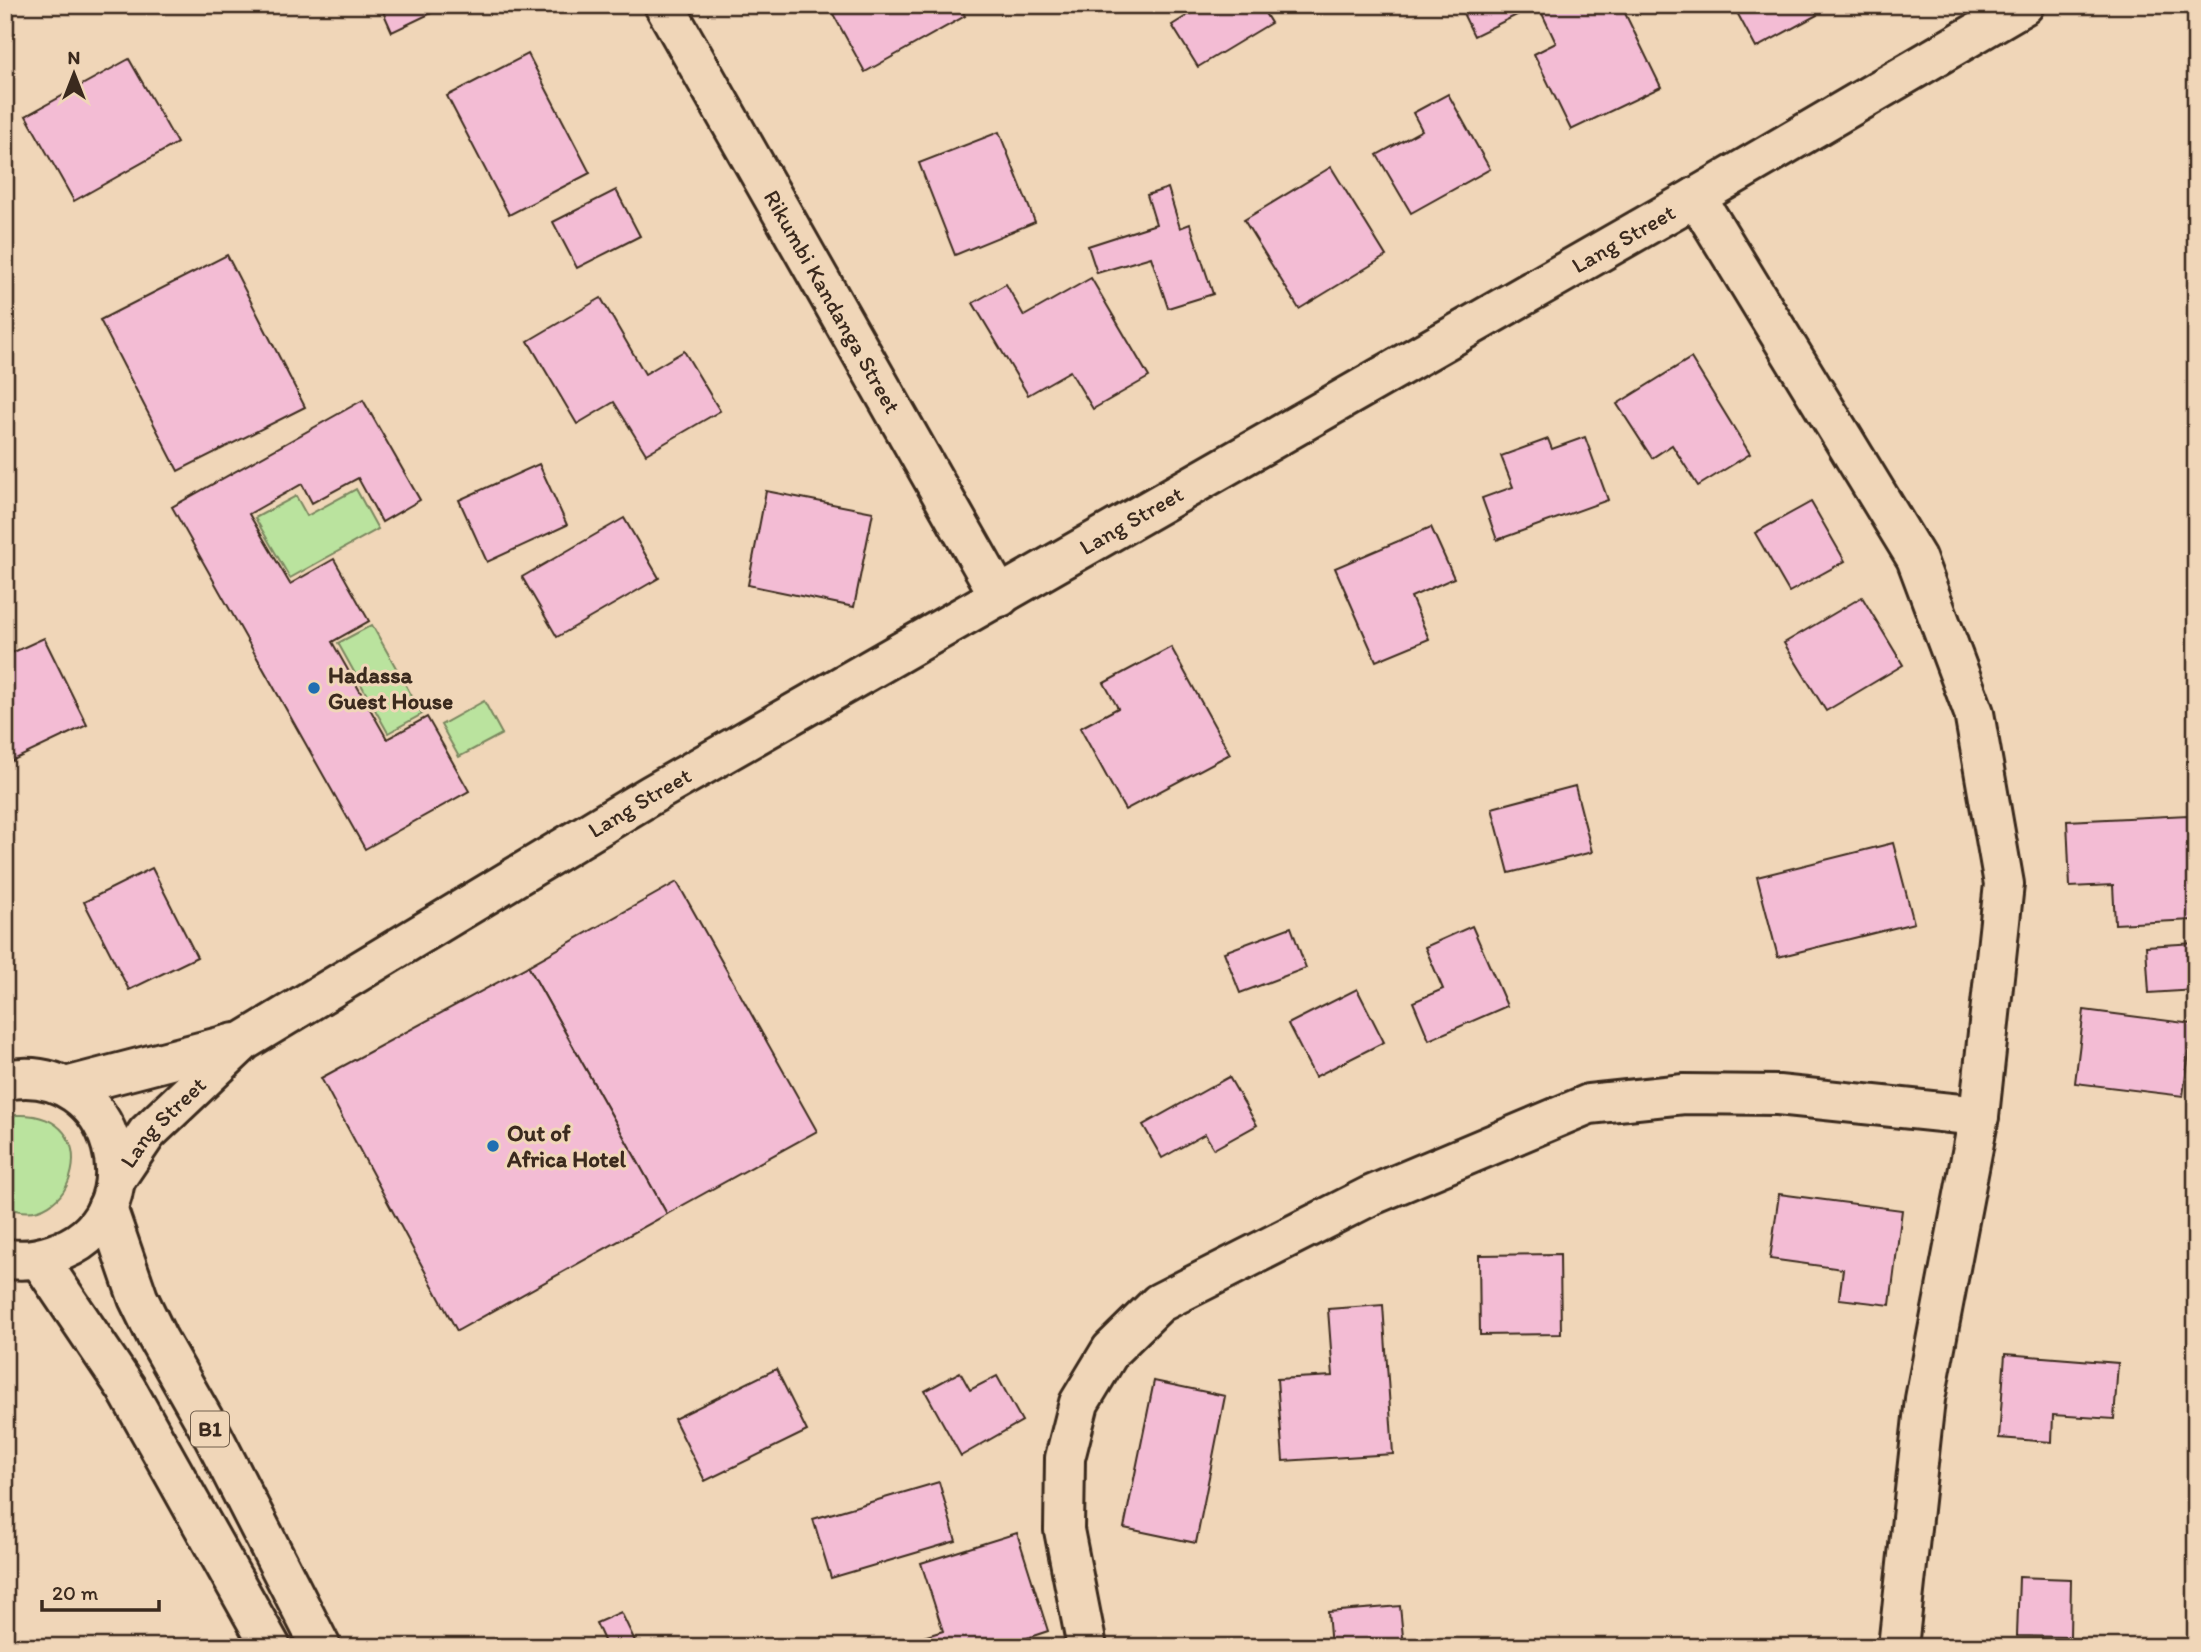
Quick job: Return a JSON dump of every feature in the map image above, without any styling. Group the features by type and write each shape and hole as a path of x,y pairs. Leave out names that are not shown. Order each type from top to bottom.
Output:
{"main road":[{"name":"Rikumbi Kandanga Street","path":"664,5 1000,597"},
{"name":"Lang Street","path":"112,1194 147,1133 187,1091 244,1041 663,789 1696,197 2024,5"},
{"path":"1696,197 1916,558 1974,713 2004,884 1979,1116 1925,1399 1898,1647"},
{"name":"Lang Street","path":"66,1087 244,1041"},
{"name":"B1","path":"10,1071 66,1087 88,1104 106,1125 115,1151 112,1194 138,1298 212,1434 321,1647"},
{"path":"1087,1647 1064,1530 1065,1458 1079,1403 1111,1350 1159,1303 1370,1196 1589,1104 1684,1094 1778,1095 1979,1116"},
{"name":"B1","path":"112,1194 90,1232 67,1250 22,1258 126,1388 271,1647"}],"green space":[{"path":"356,489 378,529 290,578 255,518 296,496 307,516"},
{"path":"372,625 422,714 388,733 338,643"},
{"path":"484,701 502,734 459,757 441,725"},
{"path":"16,1115 45,1119 64,1132 72,1151 72,1171 64,1191 49,1205 29,1211 5,1206 5,1119"}],"building":[{"path":"380,5 448,5 392,32"},
{"path":"849,5 959,5 965,16 865,72 833,14"},
{"path":"1204,5 1260,5 1271,23 1198,67 1172,25"},
{"path":"1459,5 1520,5 1523,12 1474,36"},
{"path":"1538,5 1621,5 1661,87 1571,130 1534,54 1556,43"},
{"path":"1733,5 1811,5 1817,15 1756,48"},
{"path":"528,54 590,173 509,215 447,96"},
{"path":"129,59 177,143 74,201 26,116"},
{"path":"1448,94 1490,169 1411,213 1377,155 1422,130 1413,113"},
{"path":"999,132 1035,222 955,255 919,163"},
{"path":"5,163 8,163 6,311 5,311"},
{"path":"1331,167 1386,256 1299,309 1244,220"},
{"path":"1168,188 1180,228 1190,224 1213,294 1168,308 1151,257 1097,273 1088,246 1156,224 1147,195"},
{"path":"616,190 640,236 577,268 553,222"},
{"path":"227,255 305,407 178,471 100,320"},
{"path":"1091,278 1149,377 1093,409 1070,371 1028,395 973,303 1006,284 1024,316"},
{"path":"601,298 645,374 684,351 720,411 646,454 614,402 577,424 528,341"},
{"path":"1691,358 1750,454 1698,486 1672,445 1652,458 1617,404"},
{"path":"363,400 420,500 382,522 358,478 312,503 302,484 249,514 290,584 334,559 369,621 332,642 387,739 427,717 469,791 365,849 172,507"},
{"path":"1585,437 1608,500 1497,540 1482,498 1513,487 1501,456 1548,439 1552,449"},
{"path":"539,464 567,525 487,562 459,500"},
{"path":"766,491 873,512 854,607 748,585"},
{"path":"1811,502 1845,561 1789,592 1755,533"},
{"path":"624,518 659,578 557,637 522,577"},
{"path":"1431,527 1454,578 1411,597 1429,639 1376,661 1335,568"},
{"path":"1862,597 1903,665 1826,711 1784,643"},
{"path":"44,638 87,725 5,764 5,656"},
{"path":"1171,647 1230,754 1125,810 1080,728 1118,708 1104,683"},
{"path":"1575,786 1592,852 1509,873 1492,808"},
{"path":"2188,815 2193,920 2115,924 2113,885 2070,887 2067,821"},
{"path":"1893,843 1914,923 1778,957 1757,877"},
{"path":"152,868 197,957 129,990 84,902"},
{"path":"677,882 817,1131 667,1214 528,966"},
{"path":"1472,926 1507,1006 1429,1040 1413,1002 1443,989 1425,947"},
{"path":"1291,927 1306,968 1240,993 1224,952"},
{"path":"2196,943 2196,990 2149,993 2146,946"},
{"name":"Out of Africa Hotel","path":"528,966 667,1214 457,1331 321,1078"},
{"path":"1357,989 1384,1042 1315,1077 1288,1024"},
{"path":"2084,1010 2193,1024 2183,1096 2075,1083"},
{"path":"1229,1077 1257,1125 1214,1149 1205,1134 1162,1158 1143,1125"},
{"path":"1779,1194 1902,1210 1890,1305 1839,1299 1843,1269 1770,1259"},
{"path":"1560,1254 1561,1334 1480,1335 1479,1255"},
{"path":"1383,1305 1393,1454 1283,1461 1277,1379 1333,1376 1328,1309"},
{"path":"2005,1354 2118,1363 2114,1419 2053,1415 2052,1442 1999,1438"},
{"path":"776,1369 807,1431 705,1481 674,1419"},
{"path":"960,1372 970,1390 997,1376 1022,1421 961,1456 925,1391"},
{"path":"1154,1381 1225,1396 1196,1543 1124,1528"},
{"path":"939,1482 956,1541 831,1578 813,1519"},
{"path":"1017,1533 1048,1631 1009,1644 1010,1647 891,1647 943,1631 921,1563"},
{"path":"2019,1577 2071,1579 2070,1637 2017,1636"},
{"path":"1400,1606 1404,1647 1331,1647 1328,1612"},
{"path":"621,1612 636,1643 628,1647 607,1647 596,1623"},
{"path":"1529,1640 1529,1647 1450,1647 1450,1641"}],"place":[{"name":"Hadassa Guest House","path":"314,688"},
{"name":"Out of Africa Hotel","path":"493,1146"}]}
